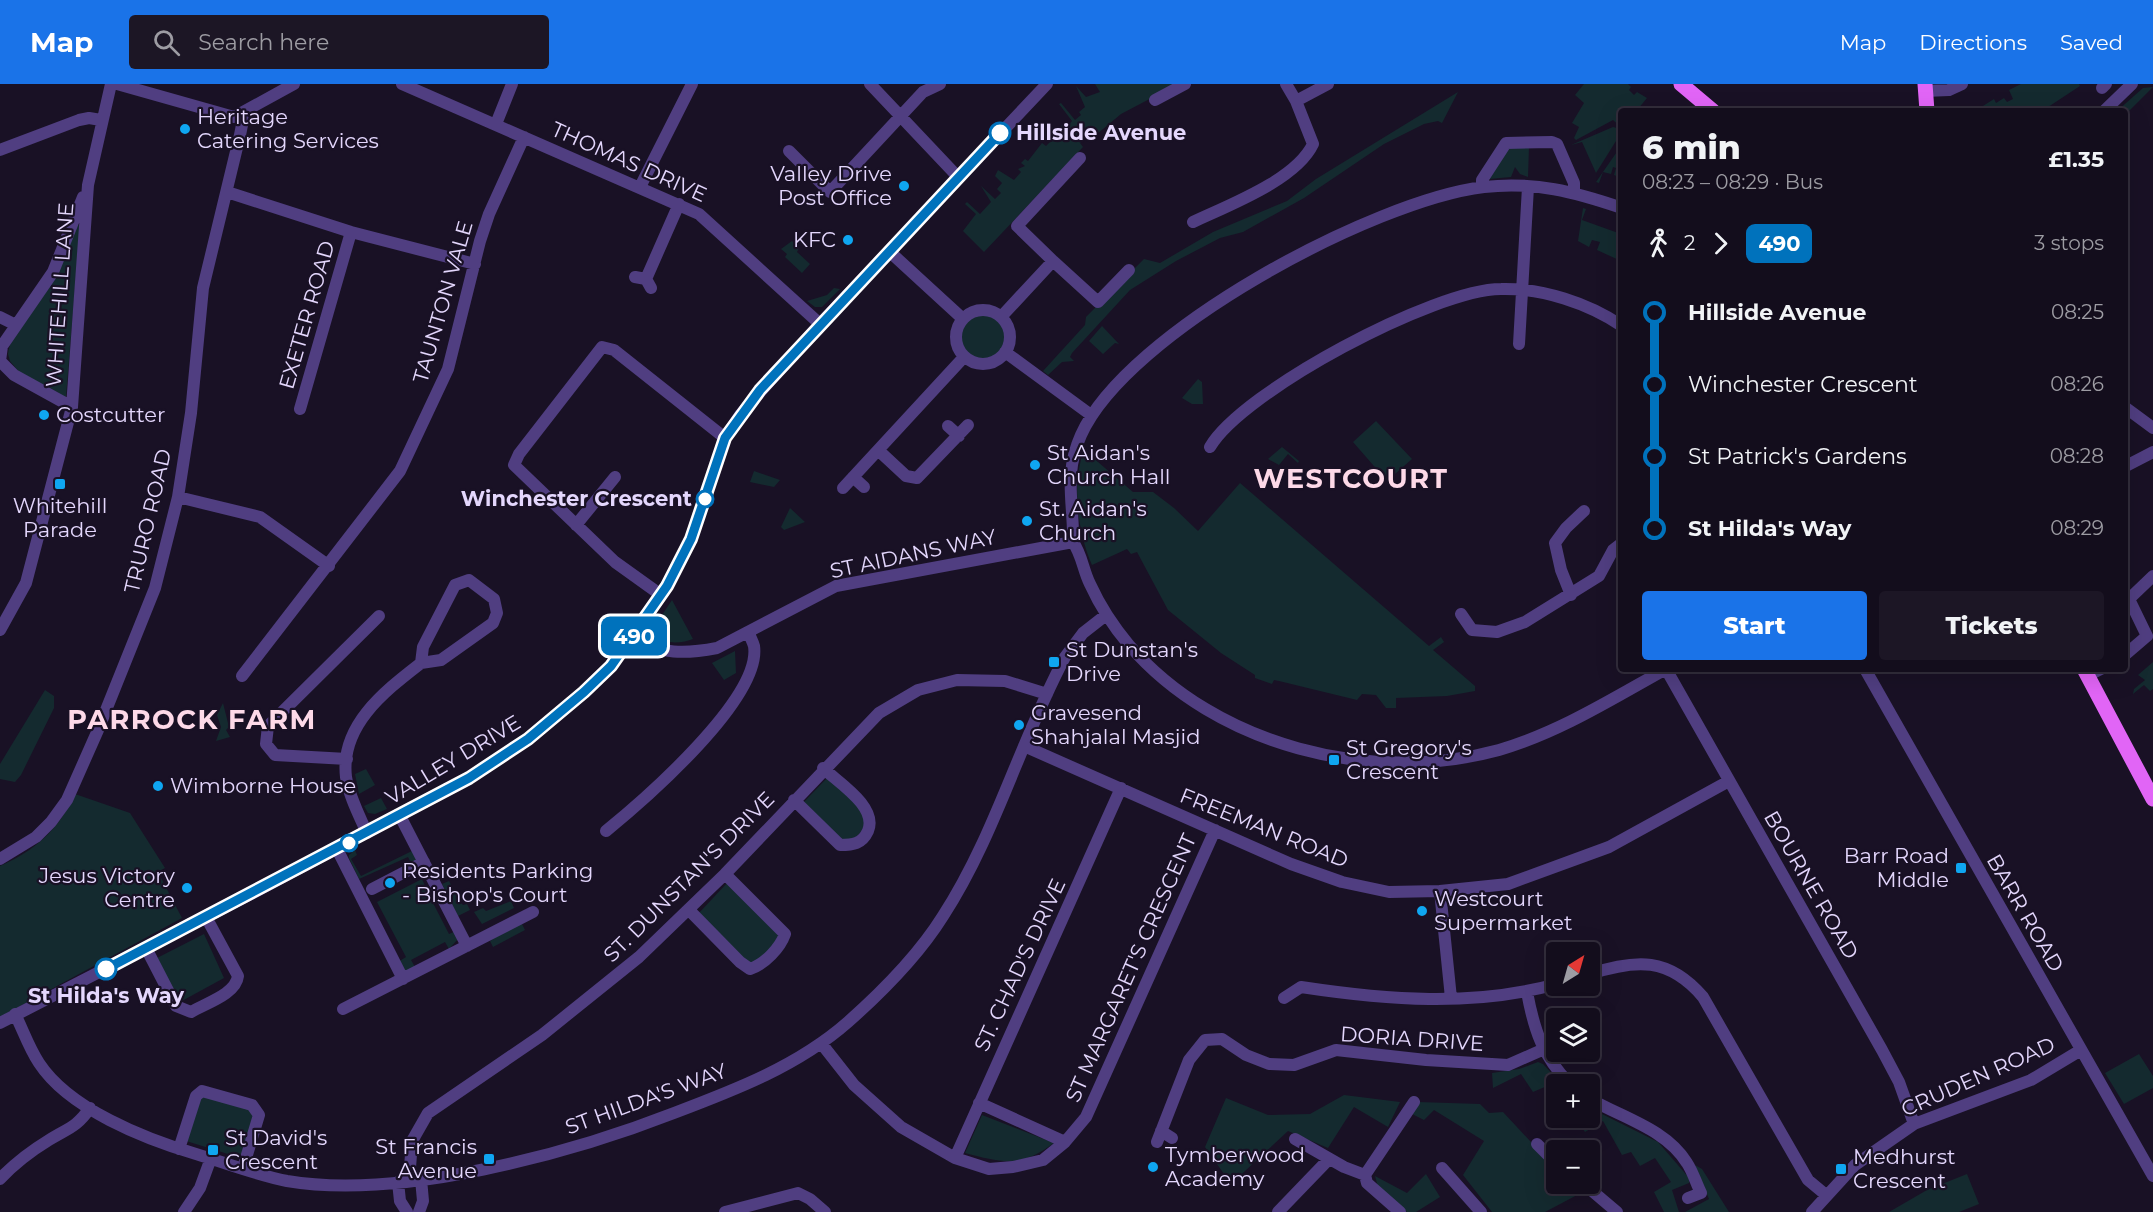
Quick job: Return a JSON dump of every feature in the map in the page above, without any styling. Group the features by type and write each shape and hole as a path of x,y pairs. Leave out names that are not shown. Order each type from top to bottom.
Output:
{"main road":[{"path":"1681,84 1709,108"},
{"path":"1925,88 1927,108"},
{"path":"2092,672 2151,791"}],"street":[{"path":"110,85 234,117 294,84"},
{"name":"THOMAS DRIVE","path":"402,84 705,217 820,324"},
{"path":"496,124 512,84"},
{"path":"640,187 692,84"},
{"path":"870,84 958,177"},
{"path":"789,151 827,195 923,92 940,84"},
{"name":"VALLEY DRIVE","path":"0,1023 337,849 469,778 528,739 584,692 611,666 661,594 691,539 725,438 760,390 1047,84"},
{"path":"1155,100 1185,84"},
{"path":"1193,222 1259,189 1307,158 1313,144 1296,101 1286,84"},
{"path":"1296,101 1329,84"},
{"path":"1925,88 1949,90 1962,84"},
{"path":"2107,108 2132,84"},
{"name":"WHITEHILL LANE","path":"0,630 26,583 72,407 88,185 110,85"},
{"name":"TRURO ROAD","path":"0,859 21,848 42,832 57,816 71,791 155,588 178,497 191,413 203,288 243,122 241,115"},
{"path":"0,150 89,117 101,120"},
{"name":"TAUNTON VALE","path":"242,676 400,471 422,429 448,369 489,214 524,137"},
{"path":"1482,187 1482,180 1506,143 1552,142 1557,144 1570,174 1574,192"},
{"path":"1080,158 1017,226 1098,302 1129,270"},
{"path":"72,407 14,375 0,360 2,346 53,272 88,185"},
{"path":"1519,344 1528,186"},
{"path":"1618,207 1574,192 1528,186 1482,187 1432,198 1394,211 1289,260 1207,311 1159,347 1126,376 1091,415 1078,441 1070,471 1073,542 1089,582 1106,615 1149,666 1200,705 1272,740 1310,751 1358,760 1392,762 1446,759 1498,750 1566,723 1660,672"},
{"path":"227,192 351,232 475,264"},
{"path":"644,281 679,204"},
{"name":"EXETER ROAD","path":"300,409 351,232"},
{"path":"890,252 963,319"},
{"path":"1001,317 1053,261"},
{"path":"1210,447 1220,431 1306,369 1377,329 1461,295 1502,289 1547,295 1598,310 1618,323"},
{"path":"983,310 994,312 1001,317 1010,333 1005,352 998,360 988,364 976,364 964,357 958,350 955,337 963,319 971,312 983,310"},
{"path":"0,317 16,325"},
{"path":"661,594 620,566 514,465 519,454 602,347 614,350 725,438"},
{"path":"1005,352 1091,415"},
{"path":"843,488 964,357"},
{"path":"2128,409 2153,428"},
{"path":"948,426 958,436"},
{"path":"878,450 906,476 916,478 926,472 968,426"},
{"path":"2128,464 2153,452"},
{"path":"576,525 615,477"},
{"path":"853,477 864,487"},
{"path":"178,497 260,517 329,566"},
{"path":"1571,595 1558,562 1555,543 1566,528 1584,511"},
{"name":"ST AIDANS WAY","path":"633,637 649,648 667,652 696,652 717,648 836,586 1073,542"},
{"path":"1461,614 1472,630 1497,632 1525,622 1599,576 1613,550 1618,546"},
{"path":"2128,652 2147,636 2129,599 2153,576"},
{"path":"367,833 353,802 346,777 347,759 354,733 368,708 421,663 441,660 493,623 497,612 494,599 469,580 455,585 423,647 421,663"},
{"name":"ST HILDA'S WAY","path":"15,1014 40,1065 63,1089 90,1108 139,1134 179,1149 290,1181 332,1185 409,1181 512,1162 611,1136 731,1091 769,1074 822,1043 847,1023 899,972 941,920 986,836 1047,694 1073,645 1106,615"},
{"path":"264,765 270,750 270,723 379,616"},
{"path":"606,831 635,808 690,755 745,685 754,647 749,633"},
{"name":"BOURNE ROAD","path":"1668,672 1882,1050 1899,1082 1914,1124"},
{"name":"BARR ROAD","path":"1867,672 2153,1176"},
{"name":"ST. DUNSTAN'S DRIVE","path":"409,1181 412,1141 428,1113 558,1023 615,978 725,874 823,768 879,712 926,687 950,681 985,679 1019,684 1047,694"},
{"name":"FREEMAN ROAD","path":"1024,746 1291,864 1342,882 1389,892 1440,891 1508,884 1563,866 1609,847 1729,781"},
{"path":"270,750 347,759"},
{"path":"794,800 840,845 855,845 865,837 871,824 867,809 823,768"},
{"name":"ST. CHAD'S DRIVE","path":"955,1158 1121,788"},
{"path":"400,816 467,946"},
{"name":"ST MARGARET'S CRESCENT","path":"822,1043 854,1085 902,1126 955,1158 989,1169 1013,1167 1043,1160 1065,1142 1086,1117 1215,830"},
{"path":"337,849 403,979"},
{"path":"372,889 424,862"},
{"path":"689,910 740,962 750,969 760,965 782,942 785,934 725,874"},
{"path":"1440,891 1450,998"},
{"path":"343,1009 533,912"},
{"path":"146,948 176,1006 186,1012 191,1012 231,989 238,976 206,917"},
{"path":"1600,971 1626,963 1640,963 1670,970 1693,985 1703,997 1808,1180 1826,1195"},
{"path":"1284,998 1301,987 1374,998 1450,998 1527,992 1546,987"},
{"path":"1527,992 1533,1025 1542,1050 1562,1074"},
{"name":"DORIA DRIVE","path":"1172,1138 1159,1136 1189,1060 1204,1040 1222,1039 1246,1055 1269,1065 1294,1065 1336,1050 1426,1060 1508,1065 1542,1050"},
{"name":"CRUDEN ROAD","path":"1812,1212 1855,1165 1914,1124 2031,1080 2081,1050"},
{"path":"179,1149 196,1096 202,1091 252,1106 259,1115 243,1168"},
{"path":"979,1102 1065,1142"},
{"path":"1400,1212 1367,1183 1365,1175 1414,1102"},
{"path":"1600,1104 1661,1135 1676,1148 1688,1164 1701,1193 1688,1198"},
{"path":"0,1179 12,1166 48,1140 78,1124 90,1108"},
{"path":"1295,1139 1329,1159 1365,1175"},
{"path":"1536,1144 1546,1154"},
{"path":"184,1212 200,1188 211,1158"},
{"path":"1278,1212 1329,1159"},
{"path":"1442,1168 1480,1212"},
{"path":"407,1212 400,1203 409,1181"},
{"path":"409,1181 423,1201 419,1212"},
{"path":"726,1212 798,1193 810,1199 825,1212"},
{"path":"1596,1194 1617,1212"}],"green space":[{"path":"1095,84 1178,84 1121,114 1097,134 1093,130 1080,143 1083,147 984,252 963,231 976,214 965,204 967,202 980,214 991,202 981,186 995,199 1001,193 997,189 1002,183 995,176 998,170 1014,180 1021,172 1018,169 1025,166 1021,163 1025,159 1028,161 1042,143 1046,146 1055,137 1042,124 1044,122 1057,130 1063,124 1067,127 1072,121 1059,104 1061,103 1075,120 1085,107 1076,86 1086,97 1100,92"},
{"path":"1584,84 1628,84 1631,87 1629,90 1634,95 1637,92 1647,98 1639,108 1618,108 1618,124 1613,120 1576,140 1574,138 1579,127 1572,123 1584,103 1575,95"},
{"path":"2021,84 2079,84 2080,86 2047,108 1980,108 1994,99 1996,103 2004,98 2007,102 2013,99 2009,90"},
{"path":"2153,87 2128,112 2128,108 2120,108 2143,88"},
{"path":"1458,92 1442,123 1438,121 1424,124 1384,144 1304,198 1243,232 1220,238 1176,261 1130,290 1072,353 1070,357 1074,361 1062,362 1048,375 1043,371 1085,325 1086,317 1144,259 1160,263 1213,232 1287,201 1316,179"},
{"path":"1613,127 1618,128 1618,138 1596,173 1582,142 1571,145"},
{"path":"1506,146 1529,147 1528,177 1520,174 1515,167 1511,177 1489,179"},
{"path":"1618,150 1618,177 1614,175 1616,168 1613,167 1611,174 1603,172 1599,183 1596,182"},
{"path":"1583,208 1586,209 1582,220 1618,233 1618,260 1597,250 1600,242 1592,240 1589,247 1578,241"},
{"path":"77,224 80,226 66,397 62,398 59,393 20,373 10,361 8,354 20,326 58,273"},
{"path":"792,241 799,248 797,252 810,264 802,273 785,257 787,254 781,249"},
{"path":"834,288 840,289 822,307 815,307 807,301 827,295"},
{"path":"983,315 998,322 1005,337 998,352 983,359 968,352 961,337 968,322"},
{"path":"1102,326 1119,344 1115,343 1103,354 1089,341"},
{"path":"1198,379 1202,382 1203,404 1192,404 1182,398"},
{"path":"1376,421 1412,459 1387,481 1353,442"},
{"path":"1282,447 1299,461 1298,463 1288,454 1279,465 1268,459"},
{"path":"1084,450 1133,492 1153,492 1198,531 1240,483 1429,646 1441,637 1444,642 1433,650 1475,686 1475,691 1447,696 1396,698 1396,708 1386,708 1376,695 1362,694 1357,700 1274,680 1272,684 1255,678 1255,675 1221,653 1168,610 1137,552 1131,554 1127,549 1092,565 1083,538 1078,509 1078,478"},
{"path":"754,471 780,480 774,487 750,482"},
{"path":"790,508 805,522 784,530 781,527"},
{"path":"672,600 693,639 669,642 658,638 655,633 654,627"},
{"path":"735,651 736,673 724,680 712,663"},
{"path":"2153,662 2153,689 2150,691 2144,685 2133,694 2134,689 2145,680 2138,675"},
{"path":"45,690 54,696 54,708 21,775 15,782 0,779 0,764"},
{"path":"223,703 229,727 226,730 230,737 216,741 221,727 217,715"},
{"path":"366,769 375,785 359,794 355,774"},
{"path":"827,778 858,805 867,826 852,841 841,842 801,805"},
{"path":"75,794 130,813 165,868 158,872 182,918 0,1017 0,866 45,838 69,807"},
{"path":"381,798 387,809 375,814 368,813 364,806"},
{"path":"355,850 357,855 351,859 361,876 414,850 418,859 411,863 408,857 359,879 349,858"},
{"path":"422,879 429,895 436,892 439,899 433,903 449,934 456,931 458,939 449,949 445,942 411,960 415,967 405,971 398,962 406,957 377,902"},
{"path":"449,881 461,903 467,904 470,910 458,916 442,884"},
{"path":"728,882 779,930 778,941 756,964 749,965 699,913"},
{"path":"511,901 514,908 482,924 474,912 483,908 486,911"},
{"path":"520,920 525,930 493,947 490,941"},
{"path":"204,934 224,978 180,1002 157,958"},
{"path":"2139,1054 2153,1076 2153,1088 2124,1104 2105,1073"},
{"path":"1538,1062 1552,1074 1546,1074 1546,1086 1533,1092 1521,1074 1493,1088 1492,1073 1519,1069"},
{"path":"1344,1095 1400,1102 1388,1127 1354,1107 1328,1148 1288,1131 1231,1184 1205,1147 1226,1098 1268,1115 1310,1114"},
{"path":"202,1096 248,1108 255,1120 244,1159 183,1140"},
{"path":"1418,1102 1480,1104 1489,1113 1503,1112 1546,1158 1546,1194 1579,1194 1545,1212 1492,1212 1463,1175 1484,1141 1434,1110 1424,1120 1410,1113"},
{"path":"1600,1113 1658,1142 1690,1179 1689,1183 1672,1190 1679,1212 1664,1212 1654,1192 1671,1182 1655,1158 1640,1166 1631,1152 1622,1155 1603,1121 1600,1123"},
{"path":"982,1115 1054,1143 1031,1157 1021,1160 1001,1161 965,1153"},
{"path":"1695,1165 1702,1169 1729,1212 1685,1212 1709,1199"},
{"path":"1426,1174 1440,1197 1416,1212 1407,1212 1378,1187 1375,1176 1407,1193"},
{"path":"1967,1174 1979,1204 1959,1212 1889,1212 1927,1190"}],"bus line":[{"name":"490","path":"106,969 469,778 528,739 584,692 611,666 667,586 691,539 725,438 740,415 820,324 1000,133"}],"place":[{"name":"Heritage Catering Services","path":"185,129"},
{"name":"Hillside Avenue","path":"1000,133"},
{"name":"Valley Drive Post Office","path":"904,186"},
{"name":"KFC","path":"848,240"},
{"name":"Costcutter","path":"44,415"},
{"name":"St Aidan's Church Hall","path":"1035,465"},
{"name":"Whitehill Parade","path":"60,484"},
{"name":"Winchester Crescent","path":"705,499"},
{"name":"St. Aidan's Church","path":"1027,521"},
{"name":"St Dunstan's Drive","path":"1054,662"},
{"name":"Gravesend Shahjalal Masjid","path":"1019,725"},
{"name":"St Gregory's Crescent","path":"1334,760"},
{"name":"Wimborne House","path":"158,786"},
{"name":"Barr Road Middle","path":"1961,868"},
{"name":"Residents Parking - Bishop's Court","path":"390,883"},
{"name":"Jesus Victory Centre","path":"187,888"},
{"name":"Westcourt Supermarket","path":"1422,911"},
{"name":"St Hilda's Way","path":"106,969"},
{"name":"St David's Crescent","path":"213,1150"},
{"name":"St Francis Avenue","path":"489,1159"},
{"name":"Tymberwood Academy","path":"1153,1167"},
{"name":"Medhurst Crescent","path":"1841,1169"}],"district":[{"name":"WESTCOURT","path":"1351,479"},
{"name":"PARROCK FARM","path":"192,720"}]}
